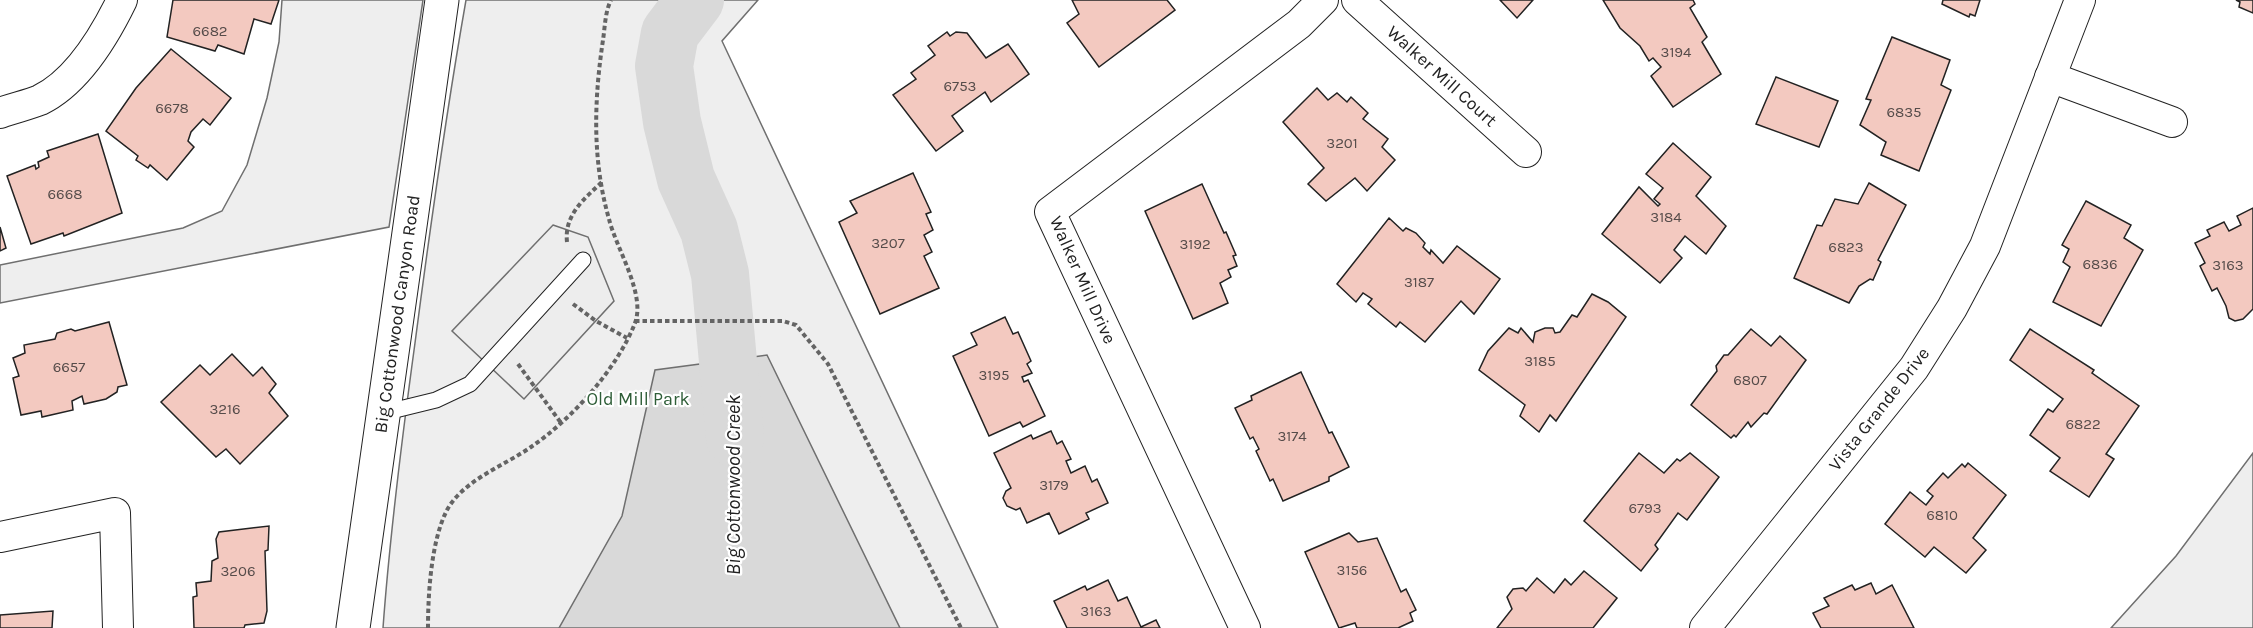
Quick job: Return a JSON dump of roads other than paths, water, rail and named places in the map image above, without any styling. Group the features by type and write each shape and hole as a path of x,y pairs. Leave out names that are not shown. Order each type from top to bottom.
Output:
{"street":[{"path":"0,113 42,99 76,72 102,40 122,0"},
{"name":"Big Cottonwood Canyon Road","path":"352,628 442,0"},
{"name":"Walker Mill Drive","path":"1245,628 1050,212 1299,24 1323,0"},
{"name":"Walker Mill Court","path":"1357,0 1526,152"},
{"name":"Vista Grande Drive","path":"1705,628 1914,368 1952,308 1985,246 2080,0"},
{"path":"2050,77 2172,122"},
{"path":"0,537 115,513 118,628"}],"lane":[{"path":"383,413 436,400 470,384 583,260"}],"water":[{"path":"767,355 900,628 559,628 622,516 655,370"}],"waterway":[{"name":"Big Cottonwood Creek","path":"695,0 670,33 664,66 672,122 686,179 709,230 720,274 735,438"}],"park label":[{"name":"Old Mill Park","path":"638,399"}]}
